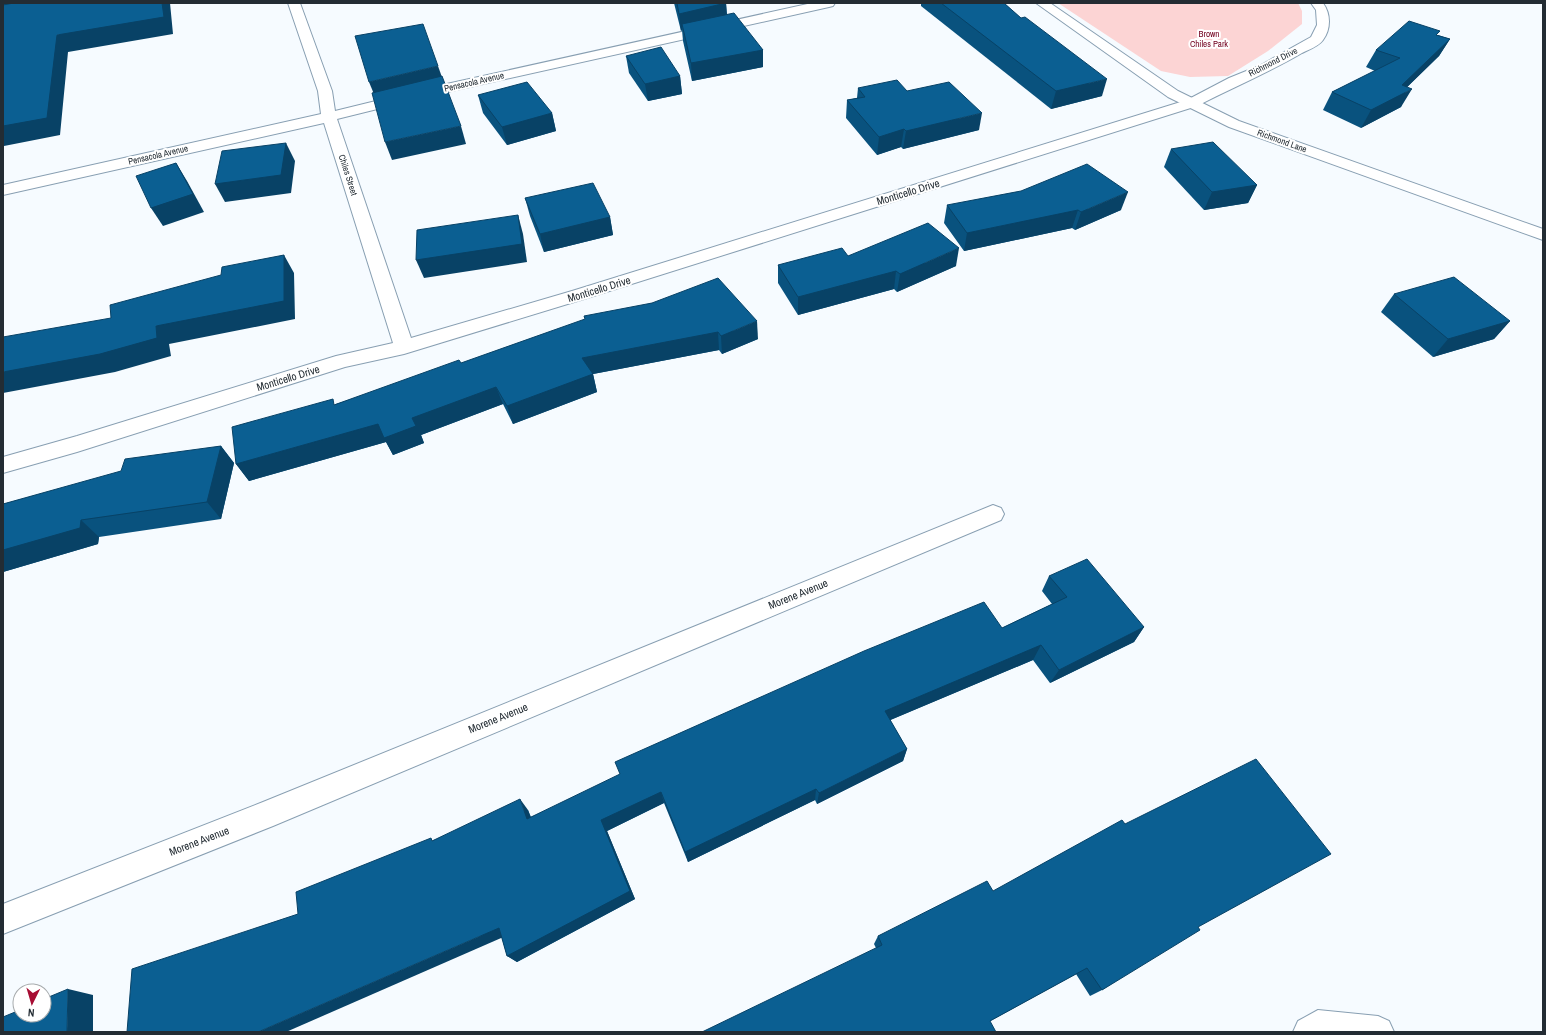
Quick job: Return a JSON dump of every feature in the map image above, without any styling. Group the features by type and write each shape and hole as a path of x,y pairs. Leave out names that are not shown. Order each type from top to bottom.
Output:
{"street":[{"name":"Chiles Street","path":"294,3 325,91 329,117 404,347"},
{"name":"Pensacola Avenue","path":"3,190 829,3"},
{"name":"Richmond Lane","path":"1042,3 1173,94 1234,124 1543,235"},
{"name":"Richmond Drive","path":"1192,103 1234,81 1266,68 1317,39 1324,25 1322,10 1317,3"},
{"name":"Monticello Drive","path":"3,465 76,444 343,361 404,347 578,295 1192,103"},
{"name":"Morene Avenue","path":"3,919 263,816 992,514"},
{"path":"1309,1032 1318,1026 1378,1032"}],"green space":[{"name":"Brown Chiles Park","path":"1058,3 1298,3 1302,11 1302,24 1268,51 1228,76 1190,77 1161,71"}],"building":[{"path":"14,3 162,3 164,17 57,35 47,118 3,126 3,5"},
{"path":"677,3 726,3 679,14"},
{"path":"941,3 1004,3 1021,18 1025,17 1107,79 1056,91"},
{"path":"734,13 763,50 691,63 682,24"},
{"path":"1409,21 1440,31 1436,35 1450,39 1402,85 1412,89 1371,110 1332,92 1400,58 1376,50"},
{"path":"423,24 438,66 369,82 355,36"},
{"path":"661,47 680,76 645,84 626,56"},
{"path":"442,76 461,126 385,142 372,93"},
{"path":"897,80 907,91 949,82 982,113 906,131 904,129 879,137 847,100 865,97 858,88"},
{"path":"527,82 552,113 502,127 478,95"},
{"path":"1213,142 1257,185 1212,192 1171,149"},
{"path":"286,143 281,175 215,184 222,151"},
{"path":"176,163 193,194 151,208 136,176"},
{"path":"1087,164 1128,192 1081,212 1078,210 967,233 947,205 1021,191"},
{"path":"593,183 610,217 540,234 525,198"},
{"path":"518,215 522,244 416,260 417,230"},
{"path":"928,223 959,248 900,274 896,271 798,297 778,265 842,248 848,256"},
{"path":"284,255 284,301 156,326 157,338 100,354 3,372 3,337 111,318 110,305 221,275 222,267"},
{"path":"1454,277 1510,321 1448,339 1394,294"},
{"path":"718,278 757,321 721,336 718,332 582,358 593,374 507,406 496,387 412,418 416,426 384,438 378,424 236,464 232,427 333,399 334,405 459,360 461,363 585,319 584,316 652,303"},
{"path":"221,446 207,502 81,520 80,528 3,550 3,504 121,471 125,459"},
{"path":"1087,559 1144,627 1059,670 1041,645 885,711 907,749 819,793 816,789 685,852 661,792 601,820 630,891 507,956 499,928 258,1032 127,1032 132,969 298,914 296,892 431,838 432,841 520,799 527,819 620,774 615,762 864,651 984,602 1002,628 1067,597 1049,576"},
{"path":"1256,759 1331,854 1198,927 1200,930 1102,990 1087,968 990,1021 996,1032 702,1032 882,945 878,936 987,881 993,891 1122,820 1125,824"},
{"path":"68,989 67,1032 3,1032 3,1017 12,1013 12,1023 52,1023 52,996"}]}
